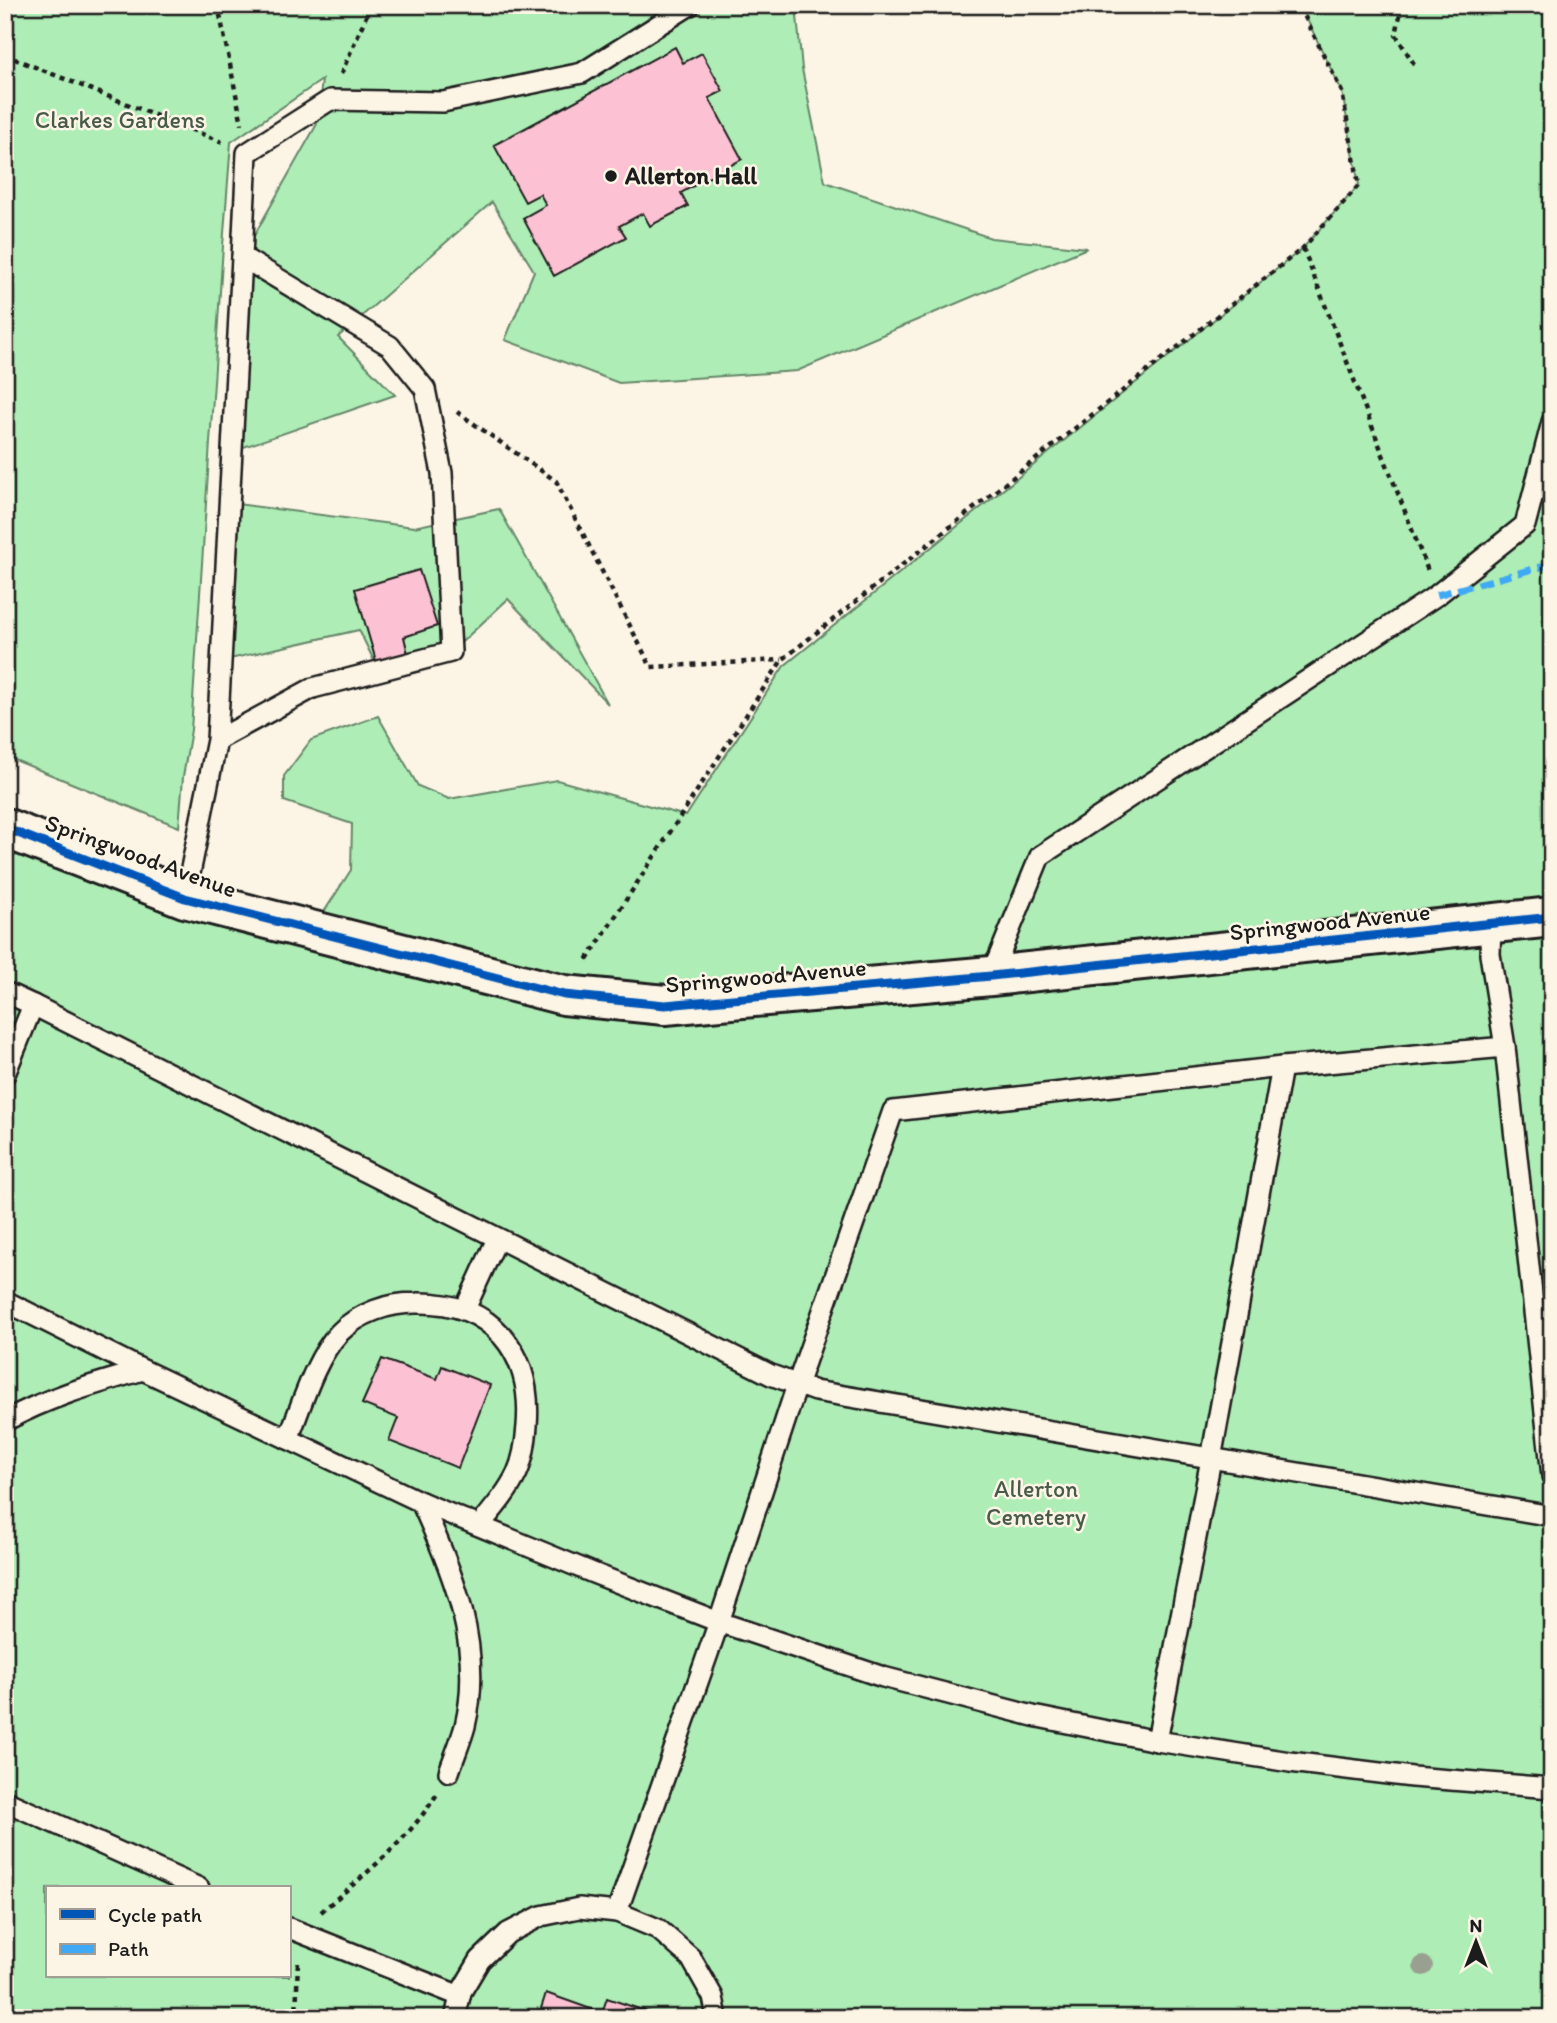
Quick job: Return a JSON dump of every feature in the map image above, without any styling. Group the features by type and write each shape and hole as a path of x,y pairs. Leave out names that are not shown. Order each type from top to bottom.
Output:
{"street":[{"name":"Springwood Avenue","path":"5,828 185,898 564,995 665,1005 991,976 1552,917"}],"lane":[{"path":"185,898 217,740 247,153 330,100 443,102 582,72 691,5"},
{"path":"217,740 313,688 452,652 442,473 425,389 390,346 242,257"},
{"path":"991,976 1040,856 1437,595 1525,525 1552,422"},
{"path":"1491,924 1490,954 1505,1047 1552,1476"},
{"path":"5,992 771,1375 797,1385 815,1391 1552,1516"},
{"path":"5,1074 33,1005"},
{"path":"617,1912 893,1111 1282,1067 1505,1047"},
{"path":"1157,1741 1282,1067"},
{"path":"465,1309 497,1238"},
{"path":"5,1301 421,1502 719,1622 883,1677 1033,1716 1157,1741 1399,1776 1552,1787"},
{"path":"288,1438 322,1356 338,1334 352,1322 376,1309 401,1303 434,1302 465,1309 490,1324 511,1346 526,1381 528,1407 526,1434 518,1471 502,1499 480,1525"},
{"path":"5,1421 43,1402 143,1370"},
{"path":"421,1502 443,1550 463,1610 471,1650 471,1691 465,1726 449,1772"},
{"path":"5,1801 195,1886"},
{"path":"455,2018 460,1996 480,1960 508,1933 541,1916 579,1908 617,1912 658,1928 691,1958 713,1997 717,2018"},
{"path":"293,1930 460,1996"}],"path":[{"path":"218,5 247,153"},
{"path":"330,100 371,5"},
{"path":"564,995 782,660 1303,248 1359,185 1342,92 1299,5"},
{"path":"1402,5 1396,35 1414,64"},
{"path":"1535,5 1552,12"},
{"path":"5,55 247,153"},
{"path":"1303,248 1437,595"},
{"path":"425,389 555,481 651,667 782,660"},
{"path":"296,2018 293,1930 391,1851 421,1819 449,1772"}],"green space":[{"name":"Clarkes Gardens","path":"5,5 796,5 802,69 825,182 991,238 1087,248 797,371 619,383 505,340 534,271 492,202 338,337 395,395 232,451 242,257 317,124 322,80 231,142 191,730 183,777 179,827 5,756"},
{"name":"Allerton Cemetery","path":"1300,5 1552,5 1552,2018 5,2018 5,845 302,946 351,870 352,824 284,801 284,776 311,740 378,716 418,786 449,799 557,780 686,816 784,666 1303,248 1359,185 1342,92"},
{"path":"229,503 414,527 499,509 608,704 508,599 451,652 410,663 404,637 419,570 379,671 359,630 221,661"}],"building":[{"name":"Allerton Hall","path":"675,47 683,63 702,53 723,91 709,98 742,159 681,193 688,206 650,226 643,213 619,226 626,237 554,276 523,218 546,205 540,194 525,202 494,145"},
{"path":"419,570 437,626 404,637 410,663 379,671 355,589"},
{"path":"382,1359 437,1379 442,1366 490,1385 458,1468 389,1441 398,1418 362,1404"},
{"path":"546,1993 602,2013 607,1998 663,2017 538,2018"}],"marked path":[{"path":"1437,595 1552,564"}],"cycle path":[{"path":"5,828 185,898 564,995 665,1005 991,976 1552,917"}],"place":[{"name":"Allerton Hall","path":"611,176"}]}
